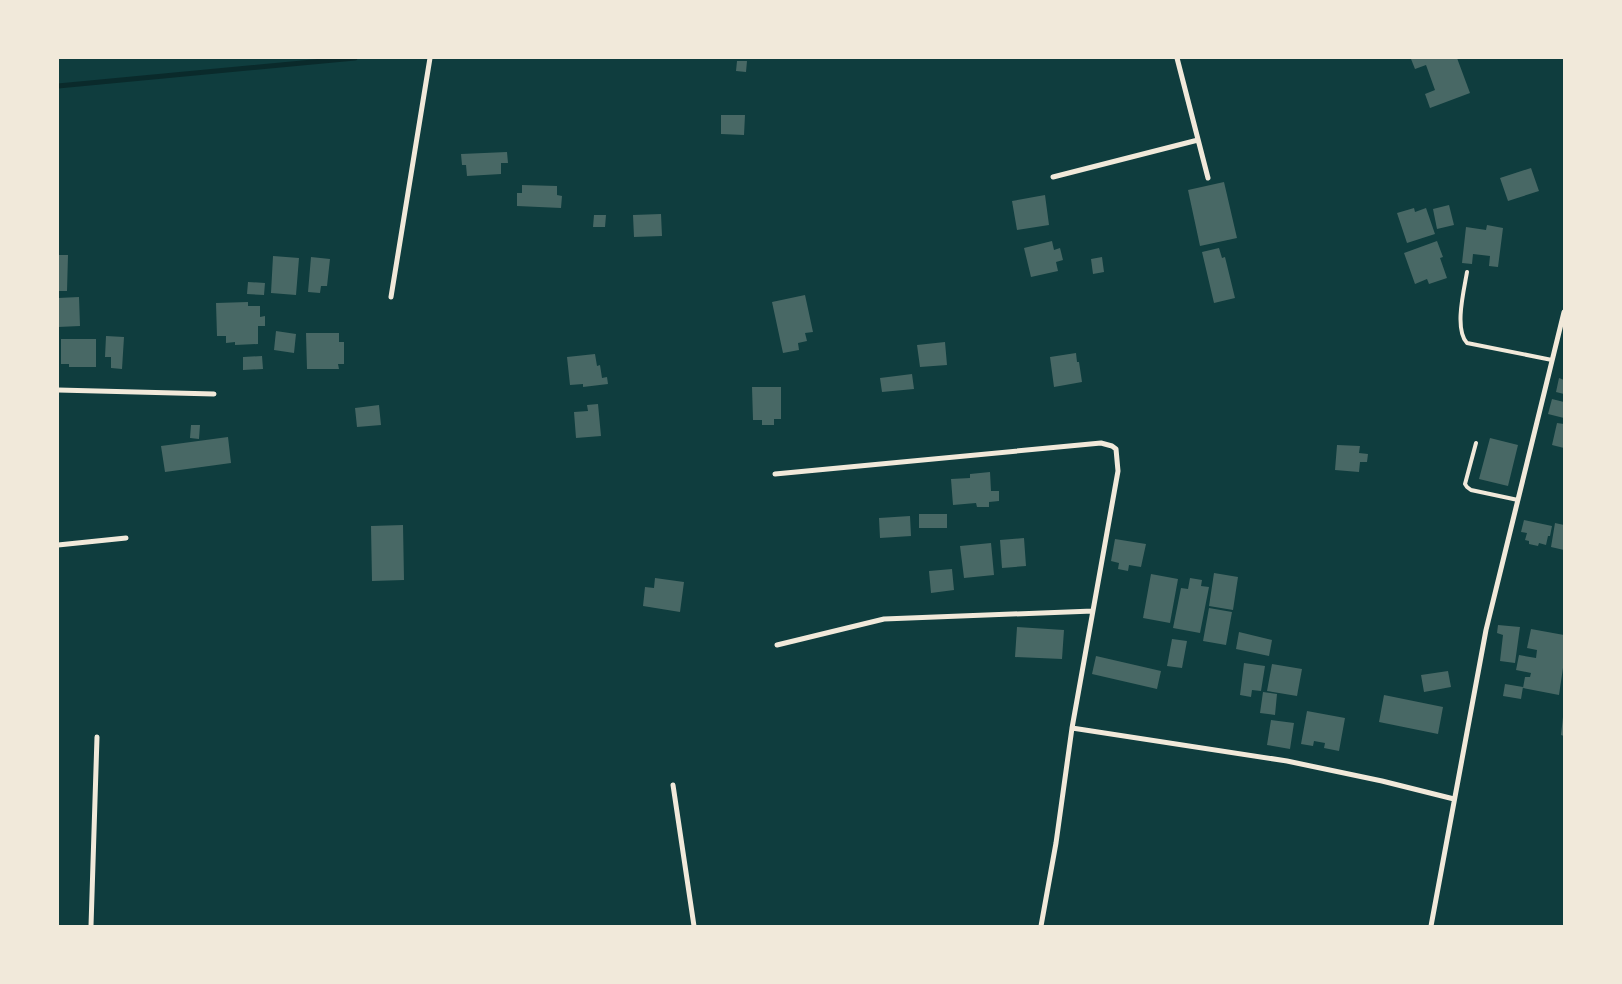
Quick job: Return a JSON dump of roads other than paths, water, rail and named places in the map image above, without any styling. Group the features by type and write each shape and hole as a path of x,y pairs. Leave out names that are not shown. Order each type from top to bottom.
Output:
{"street":[{"path":"1177,58 1208,178"},
{"path":"391,297 430,60"},
{"path":"1053,177 1198,140"},
{"path":"1431,926 1486,630 1564,312"},
{"path":"58,390 214,394"},
{"path":"774,474 1101,443 1112,446 1116,450 1118,471 1072,728 1056,843 1041,926"},
{"path":"58,545 126,538"},
{"path":"777,645 884,619 1093,611"},
{"path":"1072,728 1287,761 1454,799"},
{"path":"91,926 97,737"},
{"path":"673,784 694,926"}],"lane":[{"path":"1467,272 1461,316 1461,333 1466,343 1552,360"},
{"path":"1476,443 1465,484 1467,487 1471,490 1518,500"}],"waterway":[{"path":"58,86 355,58"}]}
